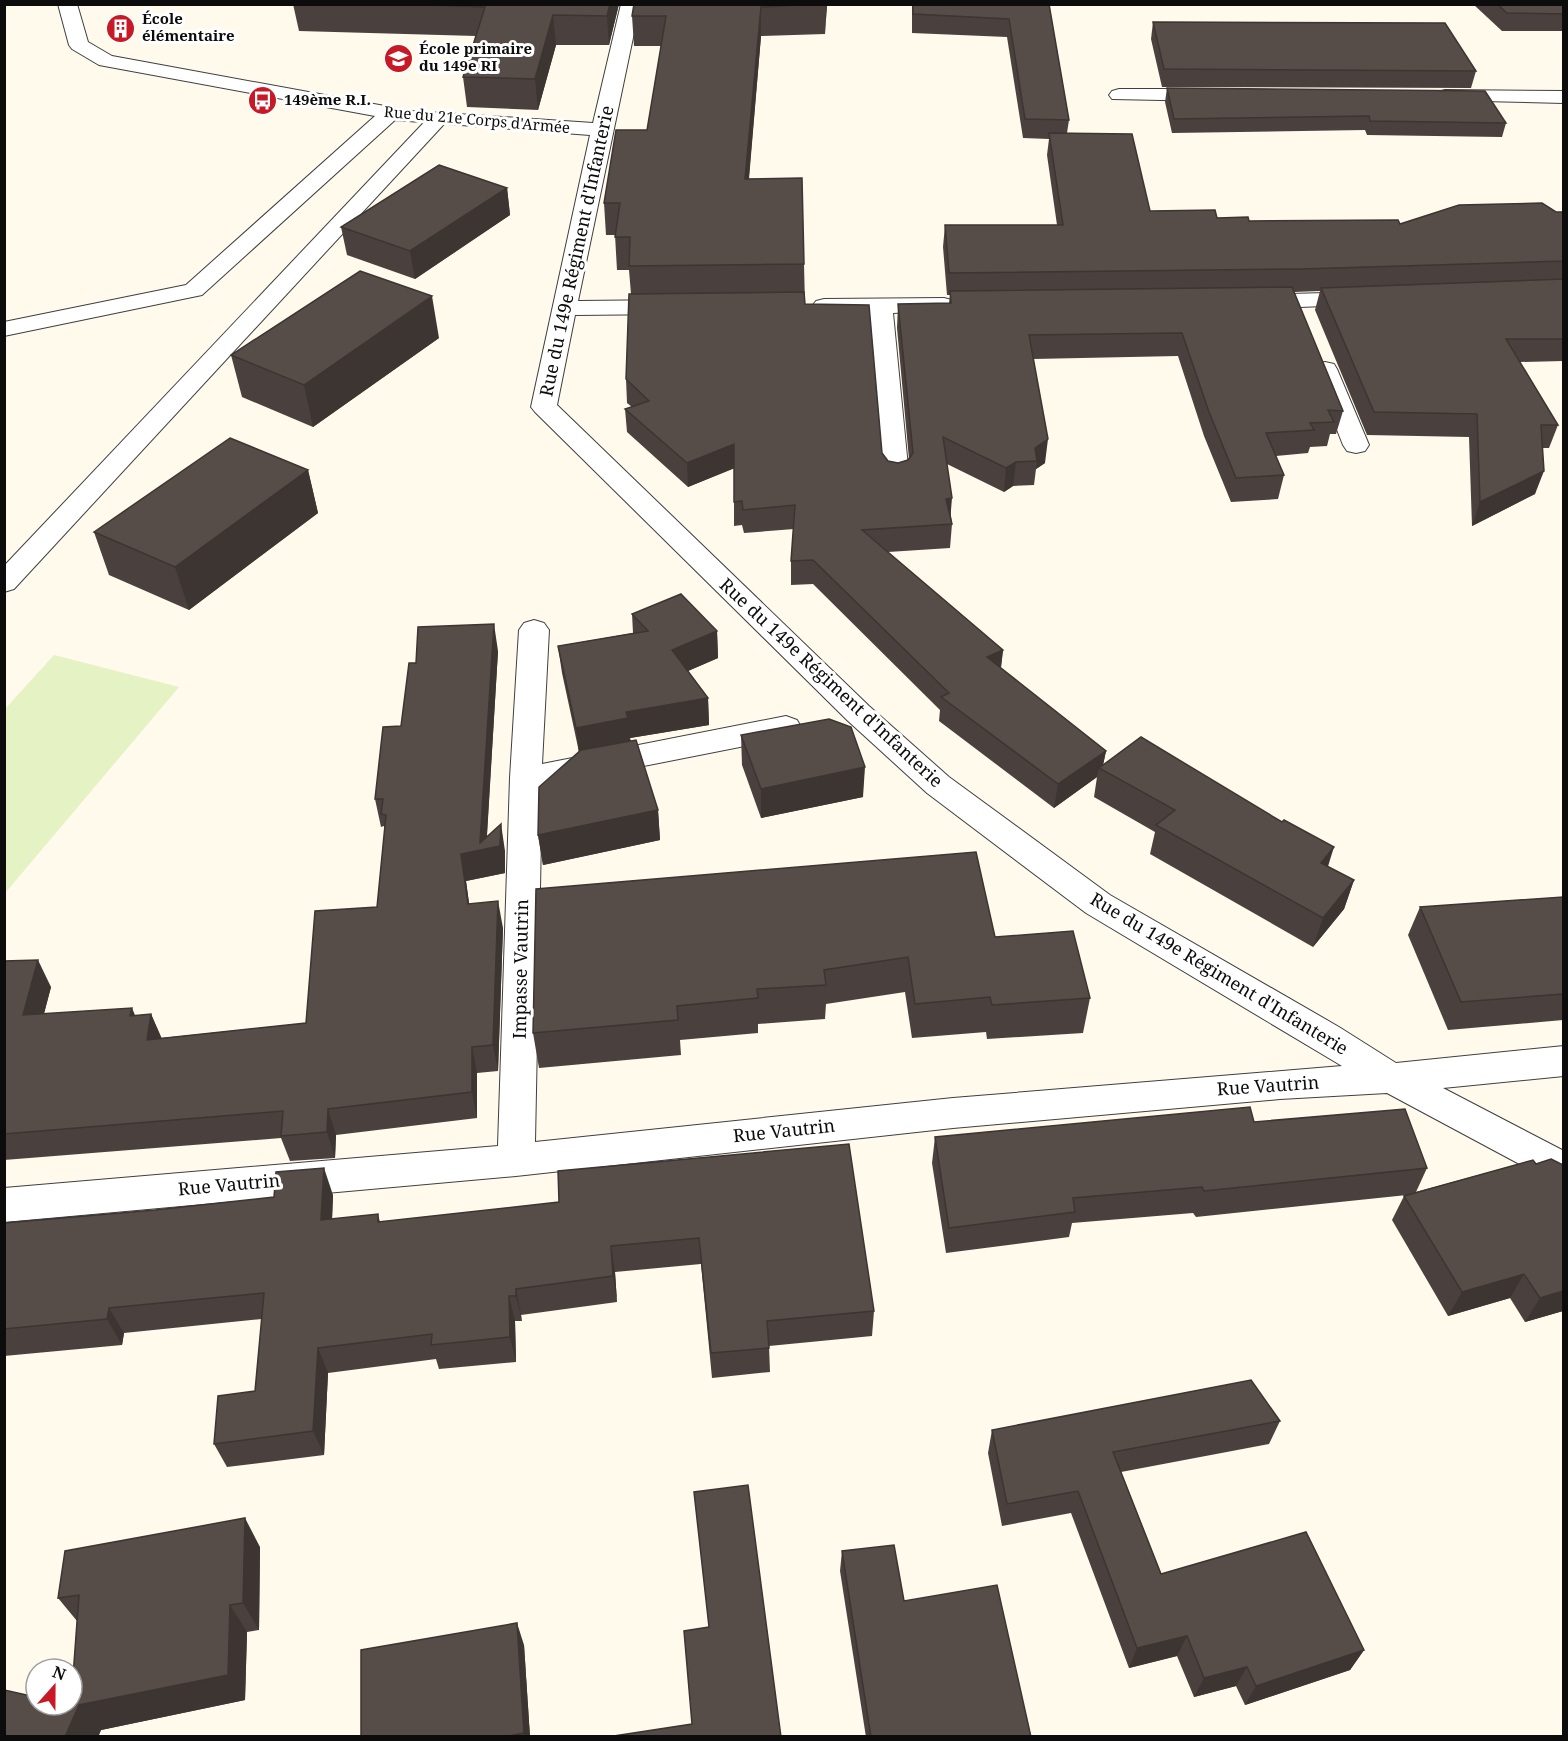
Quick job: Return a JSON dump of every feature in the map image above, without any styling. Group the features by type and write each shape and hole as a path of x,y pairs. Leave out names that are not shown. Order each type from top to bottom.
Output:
{"street":[{"name":"Rue du 21e Corps d'Armée","path":"67,4 79,45 106,62 390,114 602,130"},
{"name":"Rue du 149e Régiment d'Infanterie","path":"631,4 544,407 858,713 938,785 1098,904 1326,1037 1391,1078 1563,1170"},
{"path":"1119,95 1236,95"},
{"path":"1423,96 1563,97"},
{"path":"4,329 194,290 390,114"},
{"path":"4,583 438,119"},
{"path":"1225,302 1301,311 1389,298"},
{"path":"798,306 963,304"},
{"path":"880,305 896,477"},
{"path":"564,308 692,307"},
{"path":"1318,353 1356,445"},
{"name":"Impasse Vautrin","path":"516,1160 526,778 534,630"},
{"path":"526,778 858,713"},
{"name":"Rue Vautrin","path":"4,1205 516,1160 953,1113 1271,1085 1391,1078 1563,1061"}],"green space":[{"path":"54,655 179,687 6,892 4,891 5,709"}],"building":[{"path":"393,4 610,4 607,16 553,15 535,79 463,77 485,7"},
{"path":"634,4 820,4 761,7 745,179 802,178 804,264 629,266 630,237 615,237 620,203 604,203 616,130 647,130 666,16 632,16"},
{"path":"913,4 1049,4 1069,120 1025,119 1009,19 913,14"},
{"path":"1497,4 1563,4 1563,14 1507,13"},
{"path":"1153,22 1445,23 1476,71 1164,69"},
{"path":"1167,88 1485,91 1506,123 1370,121 1369,116 1174,119"},
{"path":"1049,133 1132,134 1150,211 1215,210 1217,218 1248,217 1249,221 1398,220 1400,224 1459,205 1542,203 1556,212 1563,212 1563,261 1302,269 949,273 945,225 1063,225"},
{"path":"439,165 507,188 410,251 341,227"},
{"path":"360,271 432,296 304,385 231,355"},
{"path":"1563,279 1563,339 1506,339 1558,425 1541,425 1544,471 1480,502 1477,414 1374,412 1321,288"},
{"path":"1292,287 1343,411 1328,410 1334,422 1310,423 1314,430 1266,433 1284,475 1236,478 1209,412 1182,333 1029,335 1048,439 1035,448 1037,461 1016,462 1006,468 943,437 952,498 946,499 952,524 862,530 1003,650 987,657 1106,751 1058,784 941,697 949,693 813,560 791,561 795,505 743,510 742,501 734,502 734,444 687,463 625,409 649,401 626,379 629,294 804,292 805,304 869,305 882,453 888,461 898,463 908,460 913,453 898,304 951,303 950,291"},
{"path":"230,438 308,470 175,567 94,532"},
{"path":"681,594 717,631 672,650 708,698 626,712 628,718 576,728 558,646 648,631 632,614"},
{"path":"494,624 480,843 501,824 500,846 461,854 468,904 498,901 493,1045 472,1047 472,1092 328,1109 327,1132 281,1136 283,1111 4,1134 4,961 38,960 23,1015 132,1008 130,1016 151,1014 147,1040 306,1023 315,911 377,907 386,815 381,814 383,799 375,799 383,727 401,726 409,663 416,663 418,627"},
{"path":"829,719 851,727 865,767 761,789 741,735"},
{"path":"1141,737 1282,822 1284,820 1334,847 1321,863 1354,880 1323,918 1156,825 1175,810 1099,768"},
{"path":"636,740 658,810 538,835 539,787 581,750"},
{"path":"976,852 995,937 1073,931 1090,998 992,1005 990,997 915,1004 908,957 824,970 826,985 757,989 758,998 677,1006 678,1020 533,1033 536,889"},
{"path":"1563,897 1563,994 1461,1002 1420,907"},
{"path":"1250,1107 1254,1122 1405,1109 1427,1168 1204,1191 1202,1187 1073,1198 1075,1212 949,1228 935,1137"},
{"path":"849,1144 874,1311 767,1321 769,1348 711,1353 699,1238 611,1246 613,1276 516,1289 516,1296 509,1296 510,1337 431,1345 432,1334 318,1348 313,1431 214,1444 218,1396 255,1391 264,1293 109,1308 107,1319 4,1329 4,1223 274,1197 276,1172 324,1168 321,1220 378,1214 378,1222 559,1202 558,1171"},
{"path":"1551,1159 1563,1165 1563,1291 1540,1298 1524,1274 1462,1292 1404,1196 1533,1160 1536,1164"},
{"path":"1251,1380 1280,1421 1113,1452 1161,1574 1306,1532 1364,1650 1256,1686 1247,1667 1204,1678 1187,1636 1137,1648 1078,1491 1007,1504 992,1430"},
{"path":"748,1485 781,1737 607,1737 692,1724 684,1631 709,1627 694,1492"},
{"path":"245,1518 243,1603 230,1605 228,1675 84,1704 84,1657 74,1657 79,1595 58,1598 65,1551"},
{"path":"894,1545 904,1601 997,1585 1031,1737 871,1737 842,1551"},
{"path":"517,1623 524,1733 505,1737 361,1737 361,1650"},
{"path":"4,1690 24,1694 24,1717 74,1717 65,1737 4,1737"}],"place":[{"name":"École élémentaire","path":"121,28"},
{"name":"École primaire du 149e RI","path":"398,58"},
{"name":"149ème R.I.","path":"263,100"}]}
